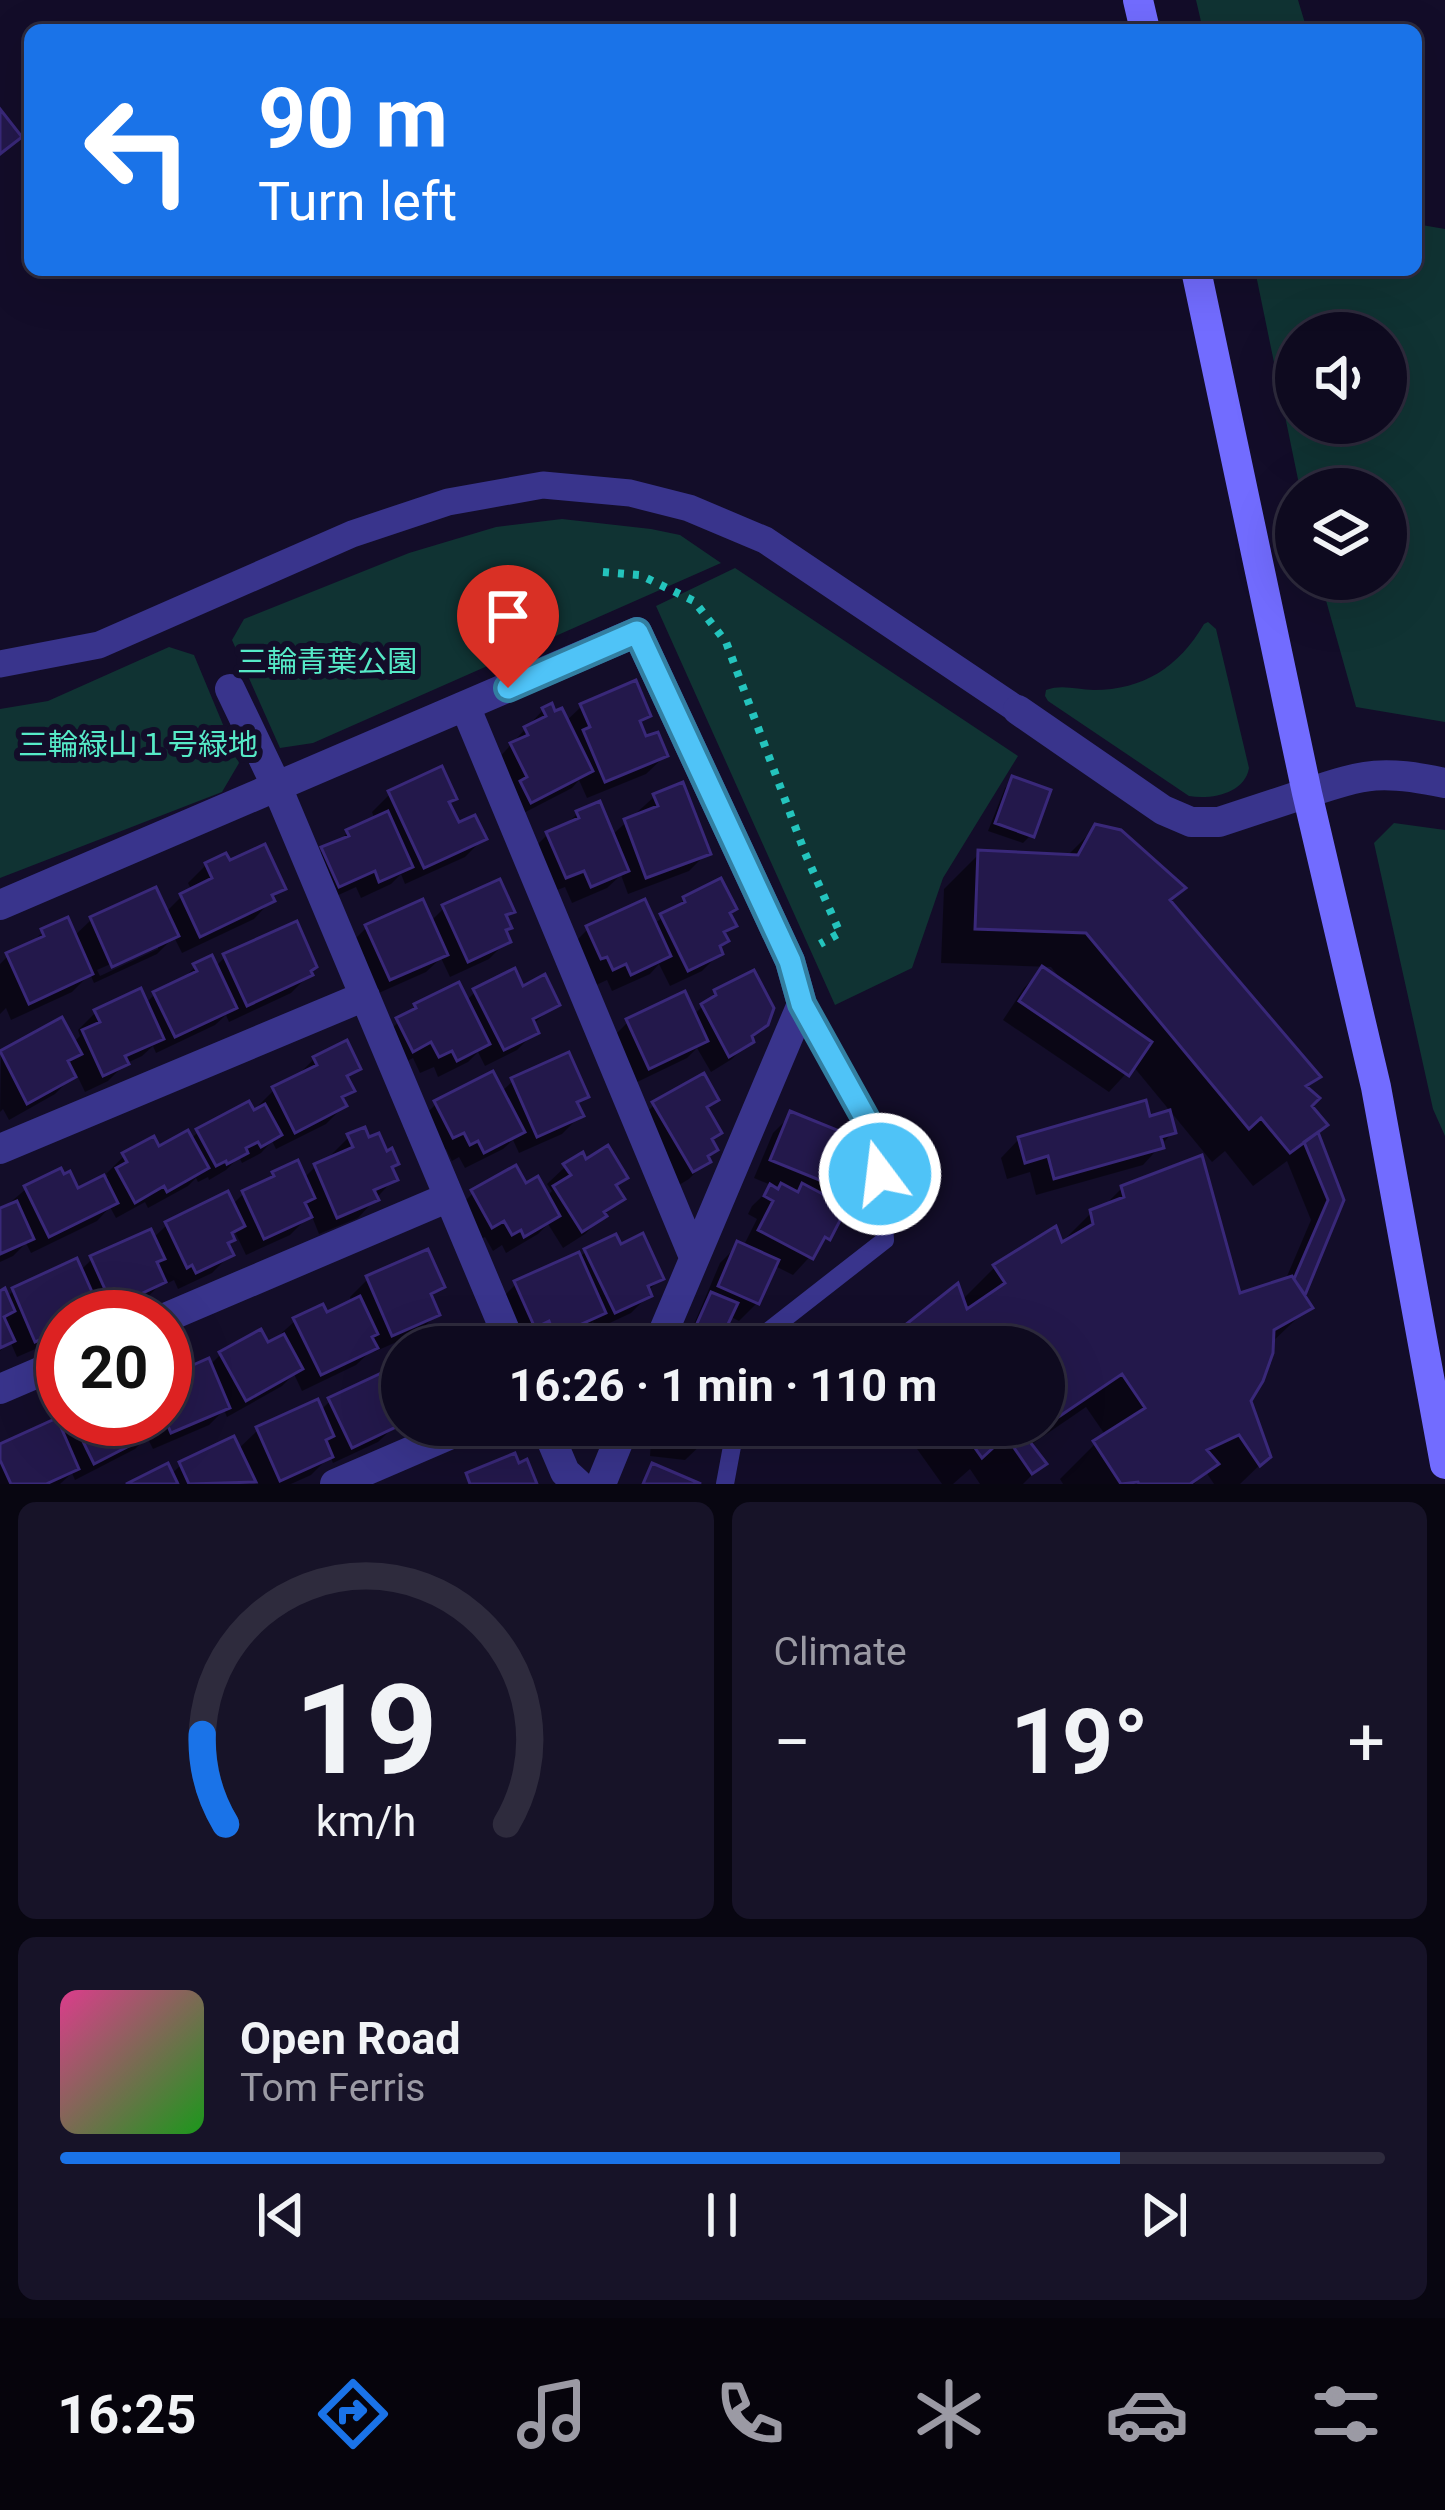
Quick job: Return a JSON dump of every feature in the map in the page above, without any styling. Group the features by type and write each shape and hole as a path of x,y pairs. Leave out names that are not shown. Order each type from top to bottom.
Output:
{"main road":[{"path":"1197,276 1307,793 1376,1087 1445,1464"}],"street":[{"path":"0,664 99,645 352,534 448,502 543,484 669,502 765,540 1163,810 1191,822 1219,822 1355,776 1382,773 1445,783"},
{"path":"0,905 637,632 790,961 802,1004 666,1326"},
{"path":"230,689 277,787 503,1326"},
{"path":"465,706 694,1257"},
{"path":"0,1148 364,996"},
{"path":"192,1307 449,1198"},
{"path":"0,1388 36,1373"},
{"path":"335,1484 423,1446"},
{"path":"554,1446 565,1472 578,1484"},
{"path":"601,1484 616,1446"}],"lane":[{"path":"775,1326 885,1240 878,1141 802,1004"},
{"path":"725,1484 732,1446"}],"path":[{"path":"603,572 640,575 694,601 726,642 840,933 790,961"}],"green space":[{"path":"1196,0 1298,0 1305,24 1202,24"},
{"path":"1422,225 1445,229 1445,722 1356,707 1326,600 1407,600 1407,468 1296,468 1291,444 1407,444 1407,312 1275,312 1275,367 1256,276 1422,276"},
{"name":"三輪青葉公園","path":"562,519 680,535 721,563 313,743 280,748 232,640 244,619 409,553 496,527"},
{"path":"735,568 1018,756 943,878 912,968 835,1005 656,606"},
{"path":"1208,622 1216,629 1249,768 1241,783 1226,793 1189,796 1045,696 1052,688 1112,689 1144,680 1171,664"},
{"name":"三輪緑山１号緑地","path":"169,647 194,655 239,763 222,792 0,878 0,709 48,701"},
{"path":"1394,823 1445,830 1445,1136 1433,1109 1374,843"}],"building":[{"path":"0,109 22,137 0,154"},
{"path":"636,680 651,716 640,721 646,736 658,732 668,756 605,782 583,730 590,727 580,704"},
{"path":"552,703 555,711 562,708 593,771 531,803 520,781 527,777 510,743 528,735 524,727 546,716 542,708"},
{"path":"442,766 457,799 449,802 459,822 475,815 487,839 424,868 388,791"},
{"path":"1012,776 1051,790 1034,837 995,823"},
{"path":"683,782 711,854 646,878 624,819 658,806 653,794"},
{"path":"600,801 629,871 591,887 584,871 566,878 546,832 579,818 576,811"},
{"path":"388,811 413,867 379,882 375,871 339,887 321,847"},
{"path":"1095,824 1121,830 1186,888 1170,900 1321,1077 1306,1086 1320,1098 1312,1106 1328,1125 1290,1153 1261,1118 1249,1129 1086,933 975,929 978,850 1078,855"},
{"path":"265,844 286,889 272,895 275,901 200,937 180,894 212,878 205,863 226,853 230,860"},
{"path":"721,878 737,909 730,913 737,926 724,932 729,941 720,946 723,954 688,971 660,914"},
{"path":"500,879 515,912 506,915 511,942 468,962 442,905"},
{"path":"156,887 179,936 112,967 90,917"},
{"path":"423,899 448,955 390,980 365,925"},
{"path":"645,899 671,956 631,975 626,964 613,970 607,957 601,959 586,926"},
{"path":"68,917 93,974 29,1004 6,953 44,936 41,929"},
{"path":"297,921 317,967 313,975 247,1006 223,954"},
{"path":"212,955 237,1008 175,1037 153,992 197,971 193,964"},
{"path":"1042,966 1152,1042 1129,1076 1019,1001"},
{"path":"515,968 523,986 545,974 560,1005 533,1019 539,1033 504,1050 473,989"},
{"path":"754,970 774,1008 768,1025 752,1036 754,1042 729,1057 701,1004 716,995 714,990"},
{"path":"459,982 490,1044 457,1061 452,1051 439,1057 431,1042 413,1052 396,1018"},
{"path":"141,988 164,1039 125,1056 129,1064 103,1076 82,1030 100,1022 94,1010"},
{"path":"685,991 708,1041 649,1069 626,1019"},
{"path":"62,1017 82,1054 68,1061 76,1077 27,1104 0,1051"},
{"path":"347,1040 361,1069 347,1076 355,1091 342,1097 347,1106 295,1133 272,1087 317,1065 313,1057"},
{"path":"569,1052 589,1097 577,1102 584,1116 537,1137 511,1078"},
{"path":"493,1071 525,1132 484,1153 478,1141 470,1145 464,1133 453,1138 434,1101"},
{"path":"704,1073 719,1100 707,1107 722,1133 712,1139 718,1150 708,1156 711,1162 693,1172 652,1102"},
{"path":"1146,1100 1150,1116 1170,1110 1176,1133 1161,1137 1164,1148 1054,1179 1048,1156 1025,1163 1018,1137"},
{"path":"249,1101 254,1110 265,1104 282,1135 261,1147 258,1142 246,1148 248,1153 216,1166 196,1129"},
{"path":"790,1111 842,1132 839,1141 861,1150 844,1190 770,1160"},
{"path":"365,1127 369,1137 379,1133 387,1151 392,1148 399,1164 392,1167 398,1180 374,1190 379,1200 337,1218 314,1164 353,1147 347,1134"},
{"path":"188,1130 209,1168 167,1192 164,1186 135,1203 116,1168 127,1162 122,1153 154,1136 159,1146"},
{"path":"1318,1132 1344,1200 1305,1295 1294,1279 1328,1200 1304,1142"},
{"path":"608,1145 628,1178 616,1185 625,1199 582,1232 553,1186 571,1175 563,1164 583,1152 586,1159"},
{"path":"1202,1155 1240,1293 1292,1276 1313,1308 1274,1330 1273,1353 1251,1401 1271,1457 1260,1466 1239,1435 1207,1450 1219,1464 1190,1484 1121,1484 1093,1441 1145,1408 1122,1374 1065,1413 1065,1326 904,1326 958,1283 967,1309 1005,1283 993,1265 1056,1226 1062,1242 1093,1224 1090,1210 1124,1197 1121,1186"},
{"path":"298,1160 315,1198 305,1203 312,1217 264,1239 242,1191"},
{"path":"516,1165 526,1183 538,1176 560,1216 524,1237 521,1230 512,1235 504,1221 492,1228 471,1190"},
{"path":"61,1168 64,1174 70,1171 78,1188 104,1175 118,1203 49,1237 24,1186"},
{"path":"781,1183 798,1192 802,1183 847,1207 830,1240 825,1237 813,1259 758,1230 773,1201 764,1196 770,1184 778,1189"},
{"path":"228,1191 245,1226 232,1233 235,1240 228,1243 234,1255 196,1273 192,1265 187,1268 165,1222"},
{"path":"17,1201 34,1239 0,1254 0,1208"},
{"path":"151,1229 165,1259 157,1262 166,1282 149,1290 105,1290 90,1256"},
{"path":"643,1233 664,1279 648,1286 652,1296 615,1313 584,1249 616,1234 621,1244"},
{"path":"737,1241 779,1260 759,1304 718,1286"},
{"path":"428,1249 445,1287 431,1294 440,1315 415,1326 388,1326 366,1276"},
{"path":"579,1252 606,1313 577,1326 551,1326 549,1321 534,1326 514,1281"},
{"path":"77,1258 91,1290 36,1290 35,1342 12,1288"},
{"path":"5,1288 15,1311 4,1317 15,1341 0,1348 0,1291"},
{"path":"711,1292 738,1303 727,1326 696,1326"},
{"path":"360,1296 378,1334 372,1337 378,1348 321,1375 293,1318 323,1304 327,1312"},
{"path":"261,1329 268,1342 284,1334 303,1369 246,1401 219,1352"},
{"path":"209,1358 230,1408 192,1424 192,1365"},
{"path":"381,1373 381,1434 352,1448 328,1398"},
{"path":"318,1399 334,1436 326,1440 333,1457 280,1481 256,1427"},
{"path":"36,1428 36,1446 69,1446 79,1469 46,1484 11,1484 0,1460 0,1444"},
{"path":"234,1436 256,1482 189,1484 179,1462"},
{"path":"85,1446 129,1446 94,1464"},
{"path":"974,1446 995,1446 982,1458"},
{"path":"1013,1446 1033,1446 1047,1464 1032,1474"},
{"path":"515,1453 519,1463 527,1459 537,1484 470,1484 466,1473"},
{"path":"168,1463 178,1484 126,1484"},
{"path":"652,1463 701,1484 643,1484"}],"route":[{"path":"508,688 637,632 790,961 802,1004 878,1141 880,1174"}]}
